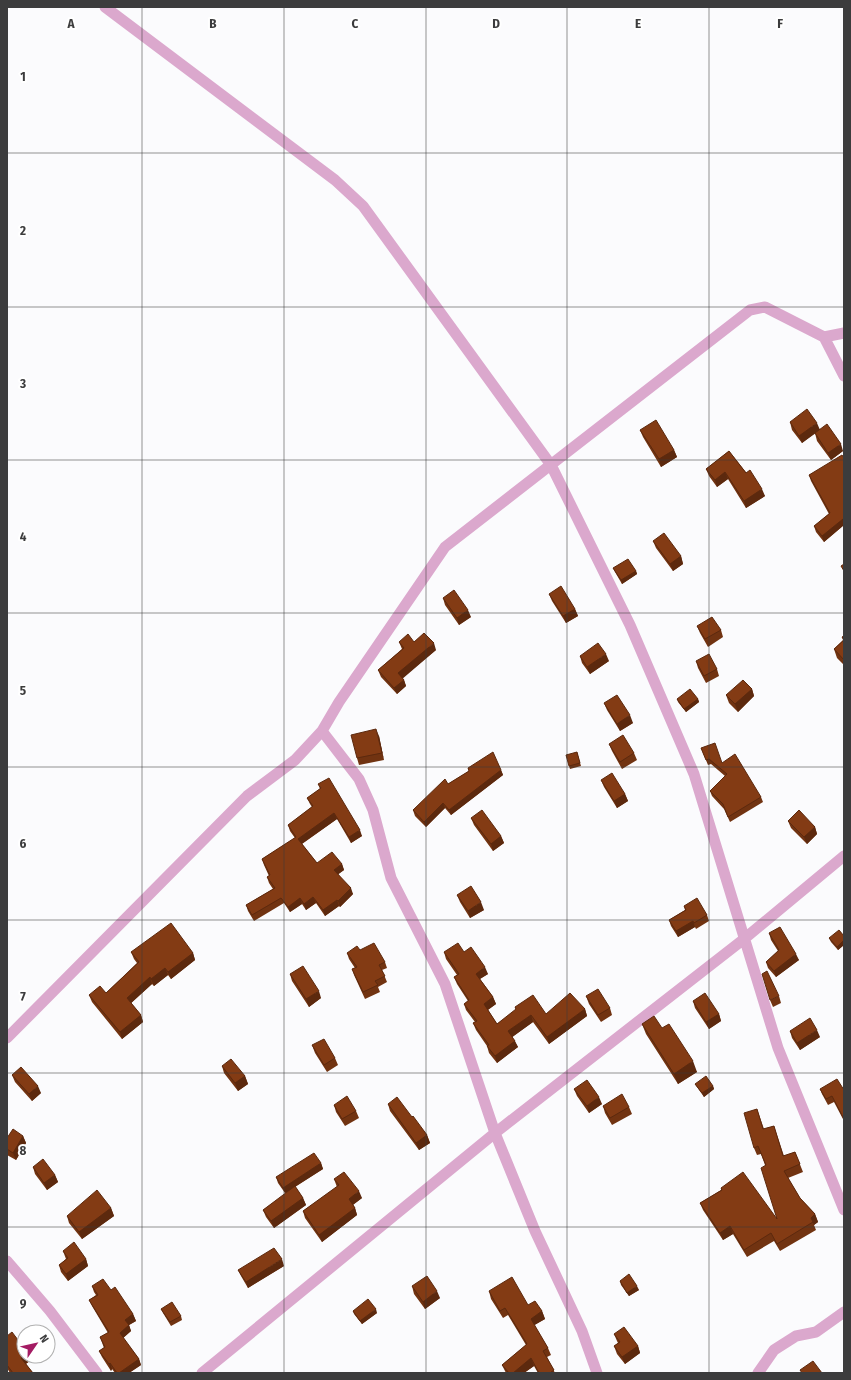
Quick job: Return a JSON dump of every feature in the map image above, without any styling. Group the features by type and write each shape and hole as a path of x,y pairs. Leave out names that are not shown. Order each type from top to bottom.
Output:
{"street":[{"path":"105,7 335,180 363,206 551,465 630,625 694,774 778,1048 844,1210"},
{"path":"7,1038 247,796 295,760 322,731 339,702 445,548 750,310 765,307 824,337 844,376"},
{"path":"824,337 844,333"},
{"path":"322,731 359,779 373,810 391,878 445,984 496,1133 535,1231 582,1331 597,1373"},
{"path":"202,1373 496,1133 744,939 844,856"},
{"path":"7,1261 50,1311 97,1373"},
{"path":"758,1373 774,1350 796,1336 816,1332 844,1312"}],"building":[{"path":"807,409 817,423 799,436 790,422"},
{"path":"656,420 674,450 659,459 640,430"},
{"path":"827,424 841,444 828,453 815,433"},
{"path":"729,451 746,473 750,470 762,489 744,501 725,472 715,480 706,469"},
{"path":"842,455 844,458 844,521 843,519 822,536 814,526 830,513 809,475"},
{"path":"664,533 681,556 670,564 653,541"},
{"path":"628,559 636,571 621,580 613,568"},
{"path":"844,564 844,571 841,566"},
{"path":"561,586 575,609 563,616 549,594"},
{"path":"454,590 468,610 457,618 443,598"},
{"path":"712,617 721,630 705,639 697,626"},
{"path":"424,633 434,643 398,673 404,680 394,688 378,670 404,648 399,642 408,634 414,642"},
{"path":"844,640 844,660 834,649"},
{"path":"598,643 606,654 587,667 580,656"},
{"path":"709,654 717,669 704,676 696,661"},
{"path":"743,680 752,689 735,704 726,695"},
{"path":"690,689 698,699 684,709 677,699"},
{"path":"617,695 630,715 617,724 604,703"},
{"path":"376,729 382,753 357,758 351,735"},
{"path":"623,735 634,753 620,762 609,744"},
{"path":"715,743 722,763 735,754 761,797 728,817 723,804 710,791 727,774 709,759 706,760 701,748"},
{"path":"493,752 501,770 449,810 443,803 424,822 413,810 445,779 448,784 469,771 468,768"},
{"path":"577,752 580,763 569,766 566,755"},
{"path":"612,773 625,794 614,801 601,780"},
{"path":"329,778 360,830 349,837 334,813 298,839 317,863 332,852 342,864 334,870 351,888 338,901 337,900 323,910 313,897 304,904 300,898 288,907 281,898 252,915 246,905 275,888 267,877 270,875 262,859 296,837 288,825 313,806 307,798 321,788 318,784"},
{"path":"482,810 501,836 491,844 471,818"},
{"path":"799,810 815,827 804,837 788,821"},
{"path":"471,886 481,902 468,911 457,895"},
{"path":"697,898 707,915 676,931 669,920 686,910 684,906"},
{"path":"171,923 193,953 168,972 165,968 151,979 150,977 127,998 141,1015 120,1032 89,995 100,986 106,993 139,962 131,952"},
{"path":"780,927 796,954 774,971 766,962 779,950 769,933"},
{"path":"839,930 844,936 844,940 837,947 829,938"},
{"path":"374,943 385,962 379,965 385,976 375,981 378,985 363,992 352,969 357,967 347,953 357,946 360,950"},
{"path":"458,943 464,952 471,947 485,967 476,974 493,997 484,1004 497,1024 516,1009 515,1007 533,995 546,1014 570,993 585,1009 547,1037 531,1015 508,1031 515,1041 495,1056 473,1023 477,1021 464,1004 469,1000 454,977 459,974 444,952"},
{"path":"303,966 319,991 306,999 290,974"},
{"path":"767,971 779,996 770,1000 762,974"},
{"path":"598,989 610,1008 598,1015 586,996"},
{"path":"705,993 719,1014 706,1022 693,1001"},
{"path":"654,1016 662,1028 669,1024 693,1061 674,1074 642,1024"},
{"path":"810,1018 817,1030 797,1043 790,1031"},
{"path":"324,1039 335,1058 324,1065 312,1045"},
{"path":"231,1059 245,1076 235,1083 222,1066"},
{"path":"21,1067 38,1086 29,1094 12,1075"},
{"path":"706,1076 713,1086 702,1093 695,1084"},
{"path":"837,1079 844,1090 844,1119 832,1096 826,1099 820,1089"},
{"path":"587,1080 599,1097 587,1106 574,1089"},
{"path":"622,1094 629,1107 610,1118 603,1106"},
{"path":"347,1096 356,1111 342,1119 334,1105"},
{"path":"397,1097 427,1135 416,1143 388,1104"},
{"path":"757,1109 763,1129 774,1126 783,1156 795,1152 800,1164 784,1171 800,1198 815,1214 811,1218 813,1222 777,1244 771,1233 744,1250 730,1226 720,1233 700,1203 722,1190 721,1188 743,1172 777,1219 761,1168 766,1165 758,1146 754,1148 744,1113"},
{"path":"13,1129 23,1136 13,1153 7,1149 7,1138"},
{"path":"314,1153 321,1163 283,1188 276,1177"},
{"path":"43,1159 55,1175 44,1183 33,1167"},
{"path":"344,1172 359,1191 349,1199 355,1208 319,1235 303,1211 339,1185 334,1179"},
{"path":"295,1186 303,1198 271,1221 263,1210"},
{"path":"97,1190 111,1208 79,1232 67,1216"},
{"path":"74,1242 86,1259 66,1274 59,1265 68,1258 63,1251"},
{"path":"274,1248 282,1259 246,1282 238,1270"},
{"path":"629,1274 637,1286 627,1293 620,1281"},
{"path":"427,1276 437,1291 423,1302 412,1286"},
{"path":"512,1277 528,1305 535,1301 542,1311 531,1319 548,1348 543,1351 554,1370 550,1373 539,1373 531,1358 513,1373 509,1373 502,1365 527,1344 505,1308 500,1311 489,1291"},
{"path":"103,1279 111,1290 115,1287 133,1314 125,1320 129,1325 120,1333 139,1359 119,1373 117,1373 99,1351 105,1347 100,1337 109,1332 89,1300 98,1295 92,1286"},
{"path":"368,1299 376,1309 360,1321 353,1311"},
{"path":"172,1302 181,1316 170,1322 161,1309"},
{"path":"624,1327 638,1346 622,1357 614,1346 620,1342 614,1334"},
{"path":"12,1332 16,1337 16,1364 26,1364 33,1373 13,1373 7,1365 7,1336"},
{"path":"813,1361 822,1373 802,1373 800,1370"}]}
